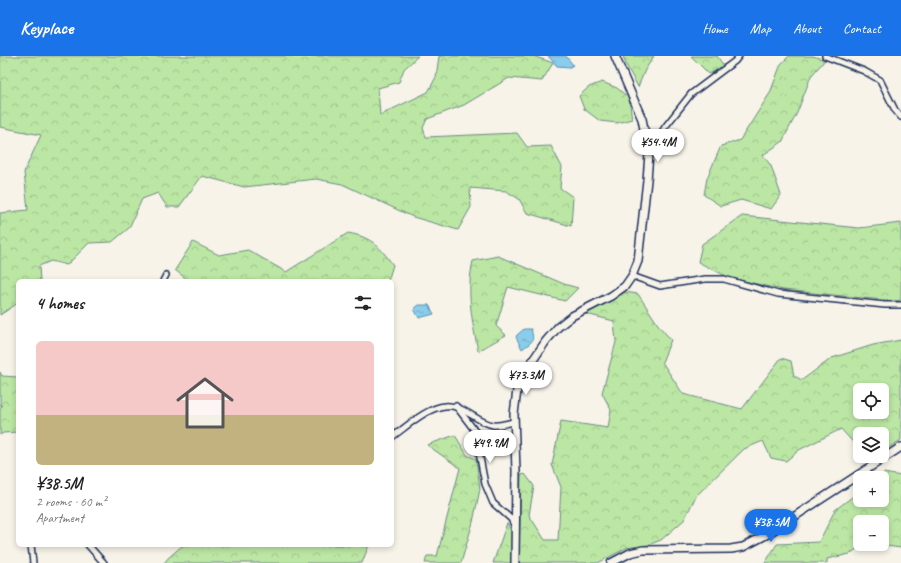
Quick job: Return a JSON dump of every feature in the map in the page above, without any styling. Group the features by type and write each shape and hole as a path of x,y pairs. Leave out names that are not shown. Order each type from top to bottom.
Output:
{"street":[{"path":"515,563 516,471 514,414 518,390 531,363 546,341 558,327 572,316 611,296 625,286 632,276 638,261 649,154 642,120 615,56"},
{"path":"649,154 665,127 691,94 735,61 739,56"},
{"path":"825,56 864,71 880,80 895,110 901,117"},
{"path":"164,279 166,275"},
{"path":"632,276 660,286 705,279 724,279 778,294 884,305 901,304"},
{"path":"394,436 424,414 444,406 456,406 484,422 500,425 514,422"},
{"path":"456,406 475,431 484,484 492,502 511,520 515,528"},
{"path":"611,563 630,554 644,550 731,549 743,547 766,535 901,447"},
{"path":"31,547 33,563"},
{"path":"90,547 104,563"}],"green space":[{"path":"0,56 418,56 404,69 399,82 378,88 380,115 428,92 436,77 439,56 533,56 553,63 542,81 509,78 464,105 427,119 423,128 426,137 517,133 527,147 551,146 562,167 560,188 573,197 571,226 527,213 519,199 506,191 470,188 471,207 458,230 413,217 342,184 316,179 244,187 202,176 179,207 167,207 158,193 142,199 129,228 112,242 89,243 67,265 51,261 39,266 40,279 16,279 16,304 0,315 0,213 28,210 24,172 41,135 0,127"},
{"path":"623,56 654,56 645,70 638,87 626,65"},
{"path":"691,56 717,56 724,66 709,74"},
{"path":"789,56 813,56 825,60 811,76 797,113 782,142 763,155 771,166 781,195 771,209 741,200 721,206 704,195 707,178 721,146 740,140 770,93 781,64"},
{"path":"602,82 617,88 629,98 632,119 617,123 600,121 584,109 579,96 589,87"},
{"path":"742,216 859,228 901,223 901,300 893,301 783,290 730,278 698,262 702,244"},
{"path":"348,233 363,237 375,244 393,265 389,279 186,279 175,270 193,242 219,255 248,250 286,272"},
{"path":"498,256 564,284 578,288 565,301 508,287 496,326 506,335 478,351 470,295 473,261"},
{"path":"625,292 638,294 659,326 671,340 662,362 683,394 742,409 781,358 791,361 794,376 802,380 832,358 873,345 901,340 901,440 889,448 889,427 853,427 853,442 841,429 799,450 786,461 771,458 763,441 744,449 696,496 684,520 661,540 648,545 626,548 598,563 519,563 521,475 525,474 534,486 529,515 545,540 558,540 561,487 552,465 561,421 608,428 611,410 602,393 616,342 614,321 586,314"},
{"path":"0,372 2,376 16,377 16,432 3,433 0,435 0,407 2,406 0,404"},
{"path":"455,435 467,455 476,459 480,489 473,522 461,563 425,563 427,556 437,556 460,468 427,445"},
{"path":"889,474 901,476 901,548 889,546 889,515 853,515 854,551 850,554 827,559 827,563 765,563 777,544 819,542 835,510 853,496 853,507 889,507"},
{"path":"507,523 513,534 512,563 493,563"},
{"path":"181,547 368,547 362,563 164,563"}],"water":[{"path":"548,56 566,56 573,65 570,67 557,66"},
{"path":"419,305 429,305 434,314 419,318 414,309"},
{"path":"524,329 531,329 533,339 522,349 516,337"}]}
